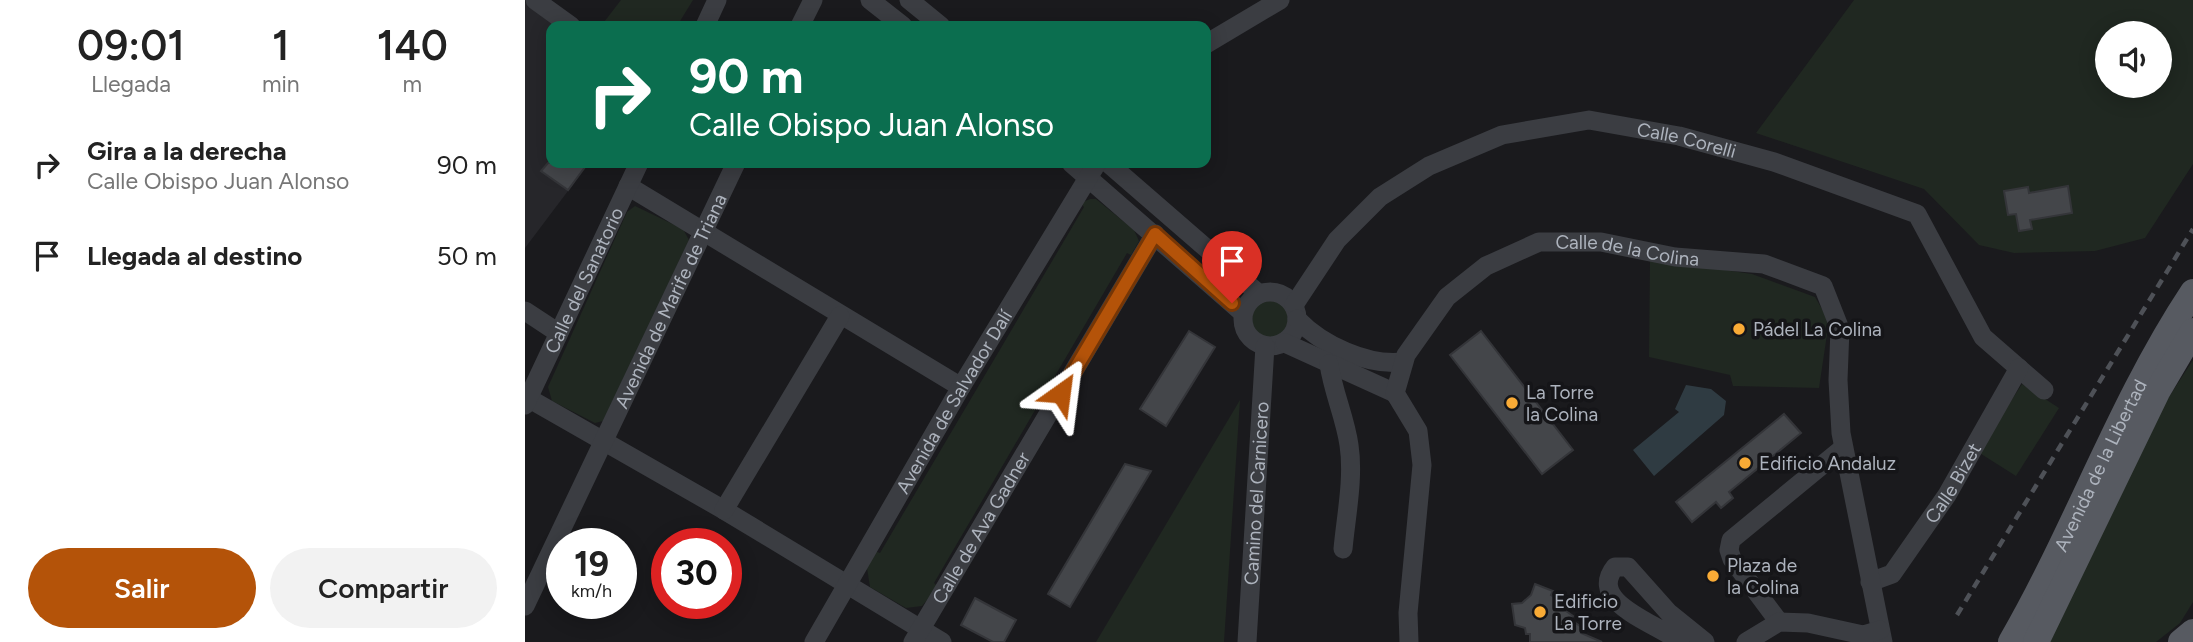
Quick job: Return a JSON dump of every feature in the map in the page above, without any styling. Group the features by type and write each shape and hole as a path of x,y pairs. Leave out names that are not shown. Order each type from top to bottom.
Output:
{"main road":[{"name":"Avenida de la Libertad","path":"2011,642 2076,518 2137,384 2193,292"},
{"name":"Avenida de la Libertad","path":"2036,642 2157,392 2193,331"},
{"path":"2181,642 2193,632"}],"street":[{"path":"535,0 564,21"},
{"path":"707,21 717,0"},
{"path":"802,21 813,0"},
{"path":"870,0 897,21"},
{"path":"909,0 935,21"},
{"path":"1211,41 1280,0"},
{"name":"Calle Corelli","path":"1296,312 1337,240 1380,197 1429,166 1502,135 1589,120 1679,136 1774,162 1917,214 1983,337 2044,390"},
{"name":"Calle del Sanatorio","path":"527,402 557,332 637,168"},
{"name":"Avenida de Marife de Triana","path":"525,607 734,168"},
{"path":"1114,168 1259,294 1281,294 1309,331 1361,357 1386,364 1403,362"},
{"path":"1092,170 1155,234 1243,313"},
{"name":"Avenida de Salvador Dalí","path":"814,642 961,387 1092,170"},
{"path":"628,186 961,387"},
{"name":"Calle de Ava Gadner","path":"917,636 1155,234"},
{"name":"Calle de la Colina","path":"1395,393 1403,362 1447,297 1486,266 1539,242 1601,242 1675,257 1764,264 1823,286 1840,329 1838,380 1843,448 1870,582 1873,637"},
{"path":"1259,294 1243,313 1244,330 1249,338 1275,344 1329,364 1395,393 1418,430 1422,465 1408,613 1409,642"},
{"path":"525,311 557,332"},
{"path":"1275,344 1291,336 1296,312"},
{"path":"725,510 840,316"},
{"name":"Camino del Carnicero","path":"1247,642 1275,344"},
{"path":"1329,364 1335,398 1346,428 1351,462 1343,549"},
{"name":"Calle Bizet","path":"1870,582 1892,575 1947,495 2019,368"},
{"path":"527,402 603,440 725,510 847,586 917,636 942,642"},
{"path":"1779,622 1732,559 1731,540 1843,448"},
{"path":"1680,642 1632,614 1613,597 1608,588 1608,575 1615,566 1628,567 1669,613 1705,642"},
{"path":"1746,642 1779,622 1808,623 1873,637"}],"shaded area":[{"path":"621,0 693,0 680,21 605,21"},
{"path":"1854,0 2193,0 2193,164 2145,238 2095,251 2014,253 1979,245 1924,189 1756,133"},
{"path":"525,2 552,21 546,21 546,168 585,168 525,248"},
{"path":"1096,199 1134,230 1139,241 1131,255 1127,253 934,583 938,587 922,606 906,608 870,587 867,568 874,551 880,553 1084,207 1081,203"},
{"path":"635,206 683,229 689,240 603,421 595,423 552,401 548,387 627,212"},
{"name":"Pádel La Colina","path":"1650,259 1752,274 1815,297 1829,321 1819,388 1733,386 1730,375 1649,357"},
{"path":"1270,298 1278,299 1284,304 1289,310 1289,326 1284,332 1278,337 1270,338 1262,337 1256,332 1251,326 1250,318 1251,310 1256,304 1262,299"},
{"path":"2193,360 2193,602 2180,623 2156,642 2047,642 2165,403"},
{"path":"2022,384 2059,408 2016,476 1978,452"},
{"path":"1686,385 1711,389 1726,401 1724,415 1654,476 1633,450 1679,412 1675,409"},
{"path":"1240,400 1224,642 1096,642"}],"building":[{"path":"546,165 546,168 584,168 568,190 541,171"},
{"path":"2068,186 2072,213 2030,220 2032,229 2019,231 2016,214 2008,215 2004,191 2028,187 2029,193"},
{"path":"1189,331 1215,347 1166,426 1140,409"},
{"name":"La Torre la Colina","path":"1481,331 1573,450 1542,474 1450,355"},
{"name":"Edificio Andaluz","path":"1784,414 1801,433 1729,492 1733,498 1721,508 1716,502 1692,522 1676,502"},
{"path":"1125,464 1151,471 1070,607 1048,594"},
{"name":"Edificio La Torre","path":"1535,584 1553,591 1551,595 1573,616 1571,620 1583,628 1581,633 1602,642 1530,642 1530,634 1526,634 1525,628 1515,625 1512,604 1522,603 1531,595"},
{"path":"975,598 1016,620 1004,642 993,642 961,625"}],"railway":[{"path":"1957,615 2193,229"}],"place":[{"name":"Pádel La Colina","path":"1739,329"},
{"name":"La Torre la Colina","path":"1512,403"},
{"name":"Edificio Andaluz","path":"1745,463"},
{"name":"Plaza de la Colina","path":"1713,576"},
{"name":"Edificio La Torre","path":"1540,612"}],"route":[{"path":"1061,393 1155,234 1232,303"}]}
